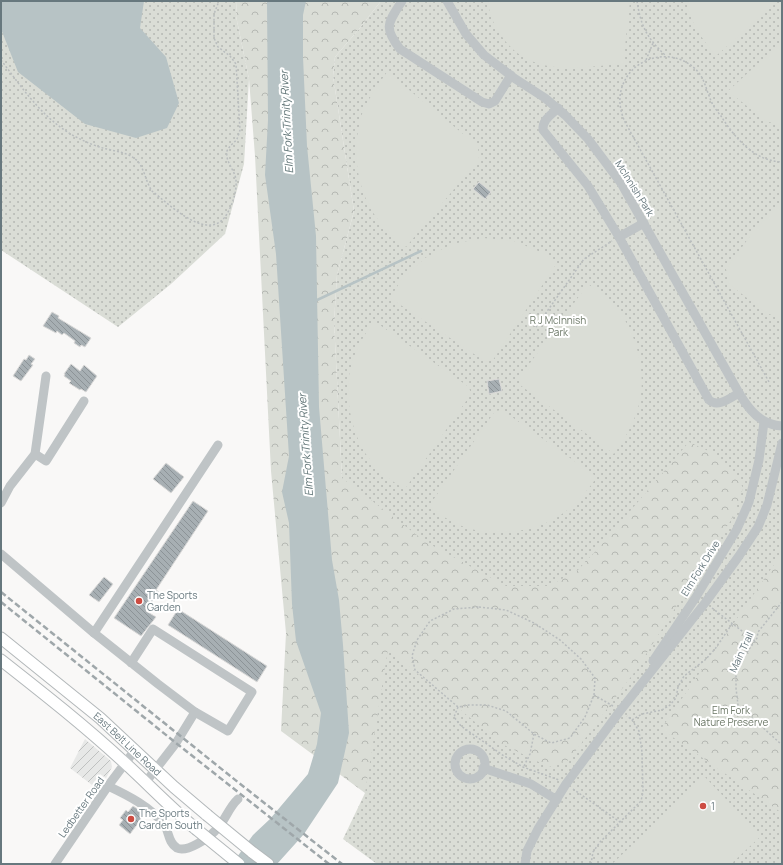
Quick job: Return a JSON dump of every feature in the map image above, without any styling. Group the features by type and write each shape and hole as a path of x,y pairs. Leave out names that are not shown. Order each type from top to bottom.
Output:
{"main road":[{"name":"East Belt Line Road","path":"1,638 100,718 174,787 268,864"},
{"name":"East Belt Line Road","path":"1,660 77,721 125,763 173,810 239,864"}],"street":[{"path":"402,1 390,20 389,29 392,39 400,49 482,102 489,104 495,101 511,76"},
{"name":"McInnish Park","path":"447,1 466,34 484,55 511,76 558,108 593,146 621,183 739,393 750,410 764,422"},
{"path":"558,108 544,121 542,125 543,130 588,186 619,236 709,400 713,403 719,404 739,393"},
{"path":"619,236 644,223"},
{"path":"1,503 10,486 35,454 46,376"},
{"path":"35,454 46,461 84,401"},
{"path":"764,422 782,426"},
{"name":"Elm Fork Drive","path":"620,711 696,597 737,529 749,502 759,460 764,422"},
{"name":"Elm Fork Drive","path":"525,864 527,852 538,829 566,784 620,711 705,603 758,527 767,504 782,443"},
{"path":"94,633 218,445"},
{"path":"1,554 131,663 195,712 228,731 252,692 154,629 131,663"},
{"path":"145,783 176,743 195,712"},
{"name":"Ledbetter Road","path":"55,864 108,786 135,750"},
{"path":"484,768 531,784 557,800"},
{"path":"108,786 137,800 165,826 171,841 178,848 185,849 196,845 215,831 225,818 231,806 238,799"}],"path":[{"path":"1,60 39,109 60,127 77,137 96,145 135,158 141,165 147,184 152,191 195,223 217,225 224,220 235,190 236,178 227,158 227,150 237,138 240,130 236,64 230,56 218,47 214,38 214,14 218,1"},
{"path":"637,1 639,14 644,29 653,43 667,57"},
{"path":"646,60 653,43"},
{"path":"769,382 622,115 620,98 624,82 631,70 646,60 656,57 667,57 686,62 699,73 714,106 736,138 759,156 768,160 782,162"},
{"path":"536,327 584,259 619,236"},
{"name":"Main Trail","path":"782,602 758,632 758,638 743,658 736,674 738,705 782,745"},
{"path":"705,603 755,641"},
{"path":"480,607 506,610 534,623 560,640 581,659 595,678 594,695 585,717 570,738 551,744 534,734 506,711 486,705 469,705 458,708 415,670 412,656 417,640 430,621 454,609 480,607"},
{"path":"632,720 642,714 662,710 670,706 676,698 678,687 684,676 710,654 732,624"},
{"path":"591,864 593,852 600,842 641,801 643,792 642,752 639,732 632,720 594,695"},
{"path":"458,708 454,717 461,726 504,756 523,767 556,778 566,784 620,822"},
{"path":"523,767 530,754 534,734"}],"shaded area":[{"path":"85,739 111,761 112,767 106,778 100,774 92,785 70,768"}],"green space":[{"path":"1,1 237,1 236,16 249,79 244,164 225,234 171,284 118,327 1,250"},
{"path":"237,1 381,1 335,57 333,76 354,211 337,275 334,322 342,478 426,542 506,586 549,586 578,570 689,442 717,455 740,482 743,488 733,517 636,670 569,760 549,767 500,743 388,649 365,793 281,731 286,633 271,471 255,156 249,79 236,16"},
{"name":"R J McInnish Park","path":"381,1 782,1 782,864 377,864 343,839 365,793 342,478 334,322 337,275 354,211 333,76 335,57"},
{"path":"488,1 630,1 623,64 573,68 542,65 528,59 515,51 500,34 491,16"},
{"path":"687,1 778,1 716,56 694,23 688,9"},
{"path":"782,42 782,126 766,121 728,91"},
{"path":"387,72 478,146 479,159 406,247 388,231 374,214 363,190 357,165 357,140 362,114 370,98"},
{"path":"782,201 782,320 765,312 729,284 726,269 753,232"},
{"path":"483,238 514,241 543,253 557,263 493,360 486,362 390,298 402,279 425,258 452,244"},
{"path":"588,284 607,299 623,317 629,327 640,362 642,386 641,398 634,420 614,454 520,385 519,378"},
{"path":"374,321 469,387 471,394 405,489 385,475 372,462 362,448 350,414 348,389 351,367 360,343"},
{"path":"502,410 597,477 577,502 553,520 542,525 518,531 506,532 471,529 454,523 429,506 495,411"},
{"name":"Elm Fork Nature Preserve","path":"782,553 782,813 661,729"},
{"name":"1","path":"705,777 761,836 731,864 612,864"}],"water":[{"path":"1,1 144,1 140,28 166,57 179,103 167,128 136,138 85,124 18,72 1,29"},
{"name":"Elm Fork Trinity River","path":"267,1 306,1 303,15 303,57 307,146 316,236 319,407 332,560 339,600 349,733 338,783 304,834 277,864 232,864 253,835 270,819 308,774 317,744 321,713 296,641 292,604 289,523 282,492 289,456 276,254 265,175 268,120"}],"building":[{"path":"479,182 491,192 485,199 473,189"},
{"path":"52,312 59,316 58,318 91,338 85,347 81,345 80,347 74,343 75,341 64,333 62,335 57,331 56,333 43,326"},
{"path":"29,355 35,359 31,364 33,365 21,381 13,376 24,359 26,360"},
{"path":"71,364 80,371 84,365 97,376 86,392 69,383 71,381 64,376"},
{"path":"499,379 502,391 489,394 487,381"},
{"path":"166,463 184,477 171,493 153,479"},
{"path":"193,501 208,511 156,590 159,592 146,611 156,617 141,636 114,618"},
{"path":"104,577 113,584 99,602 89,595"},
{"path":"178,609 267,666 257,682 168,625"},
{"name":"The Sports Garden South","path":"133,806 145,814 130,834 119,825 123,820 120,818 126,810 128,812"}],"waterway":[{"path":"315,301 421,251"}],"railway":[{"path":"1,592 342,864"},
{"path":"1,602 329,864"}],"place":[{"name":"The Sports Garden","path":"139,601"},
{"name":"1","path":"703,806"},
{"name":"The Sports Garden South","path":"131,819"}]}
